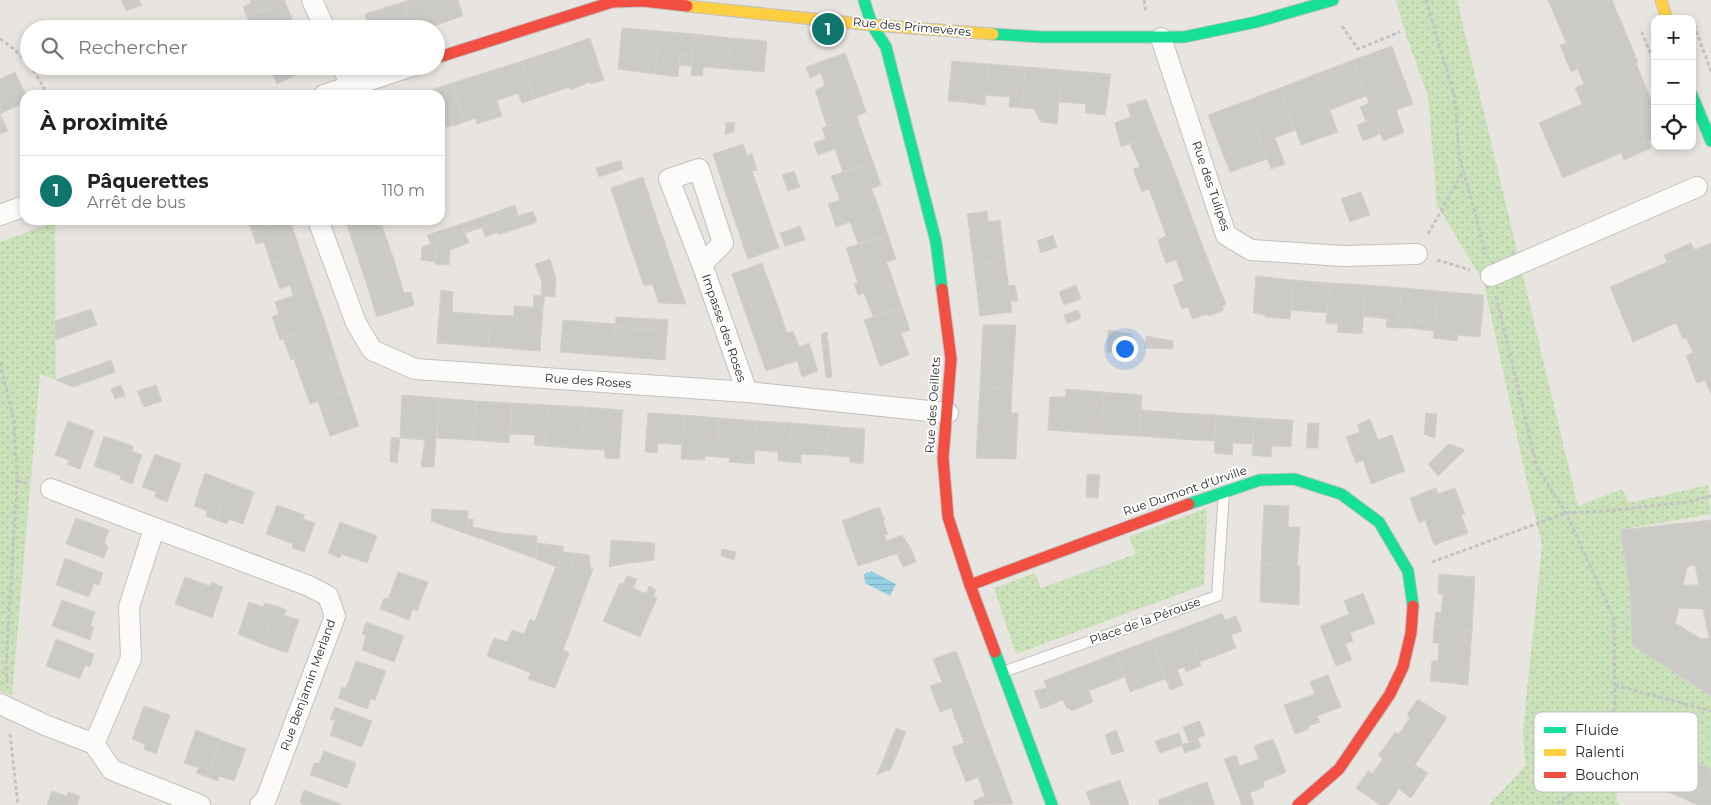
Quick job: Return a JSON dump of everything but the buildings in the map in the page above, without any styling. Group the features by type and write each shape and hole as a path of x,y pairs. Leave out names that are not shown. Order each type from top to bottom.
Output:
{"street":[{"path":"312,0 321,20"},
{"name":"Rue des Oeillets","path":"864,0 872,25 886,47 936,242 950,359 948,412 943,458 948,517 970,585 1052,805"},
{"name":"Rue des Primevères","path":"445,55 612,1 643,1 872,25 1043,37 1161,38 1184,37 1256,22 1333,0"},
{"path":"1661,0 1666,15"},
{"name":"Rue des Tulipes","path":"1161,38 1226,235 1251,250 1344,256 1417,254"},
{"path":"346,75 351,86"},
{"path":"339,90 385,75"},
{"path":"1696,105 1711,141"},
{"path":"1491,276 1697,187"},
{"path":"0,215 20,208"},
{"name":"Rue des Roses","path":"320,225 356,323 372,350 415,369 747,392 948,412"},
{"name":"Impasse des Roses","path":"702,264 747,392"},
{"name":"Rue Dumont d'Urville","path":"970,585 1224,491 1260,480 1294,479 1342,494 1379,522 1408,571 1413,606 1410,633 1403,667 1390,694 1338,769 1298,805"},
{"name":"Rue Benjamin Merland","path":"51,489 309,586 328,596 335,616 266,800 260,805"},
{"path":"94,744 131,658 128,607 154,529"},
{"path":"0,704 45,725 94,744 112,770 200,805"}],"lane":[{"name":"Place de la Pérouse","path":"1002,672 1217,596 1224,491"}],"path":[{"path":"1426,0 1455,98 1459,157 1474,208 1537,467 1566,513 1614,618 1615,707 1613,712"},
{"path":"1347,35 1358,49 1400,32"},
{"path":"1696,32 1711,71"},
{"path":"0,38 12,46 20,56"},
{"path":"35,75 45,90"},
{"path":"1463,171 1417,254 1491,276"},
{"path":"0,363 14,421 17,481 6,667 7,690 0,704 10,735 18,805"},
{"path":"1408,571 1566,513 1607,511 1686,502 1711,496"},
{"path":"1615,685 1711,711"},
{"path":"1555,805 1573,792"}],"green space":[{"path":"1396,0 1457,0 1578,506 1622,489 1629,503 1708,485 1711,514 1620,530 1630,588 1632,645 1711,696 1711,769 1698,763 1698,712 1534,712 1534,792 1617,792 1616,801 1620,805 1489,805 1525,766 1523,730 1542,545 1484,283 1437,205 1428,96 1406,35"},
{"path":"47,225 55,225 56,380 40,374 12,696 0,691 0,242"},
{"path":"1207,508 1204,585 1016,654 994,588 1035,573 1041,588 1136,554 1129,537"}],"water":[{"path":"871,571 896,584 890,596 865,583 864,574"}],"traffic: fast":[{"path":"864,0 872,25 886,47 936,242 942,289"},
{"path":"993,34 1043,37 1184,37 1256,22 1333,0"},
{"path":"1696,105 1711,141"},
{"path":"1189,504 1260,480 1294,479 1341,494 1379,522 1408,571 1413,606"},
{"path":"995,652 1052,805"}],"traffic: slow":[{"path":"1661,0 1666,15"},
{"path":"687,6 872,25 993,34"}],"traffic: jam":[{"path":"445,55 612,2 643,1 687,6"},
{"path":"942,289 951,359 943,458 948,517 970,585 995,652"},
{"path":"970,585 1189,504"},
{"path":"1298,805 1339,769 1390,694 1403,667 1411,633 1413,606"}],"place":[{"name":"Pâquerettes","path":"828,29"}]}
